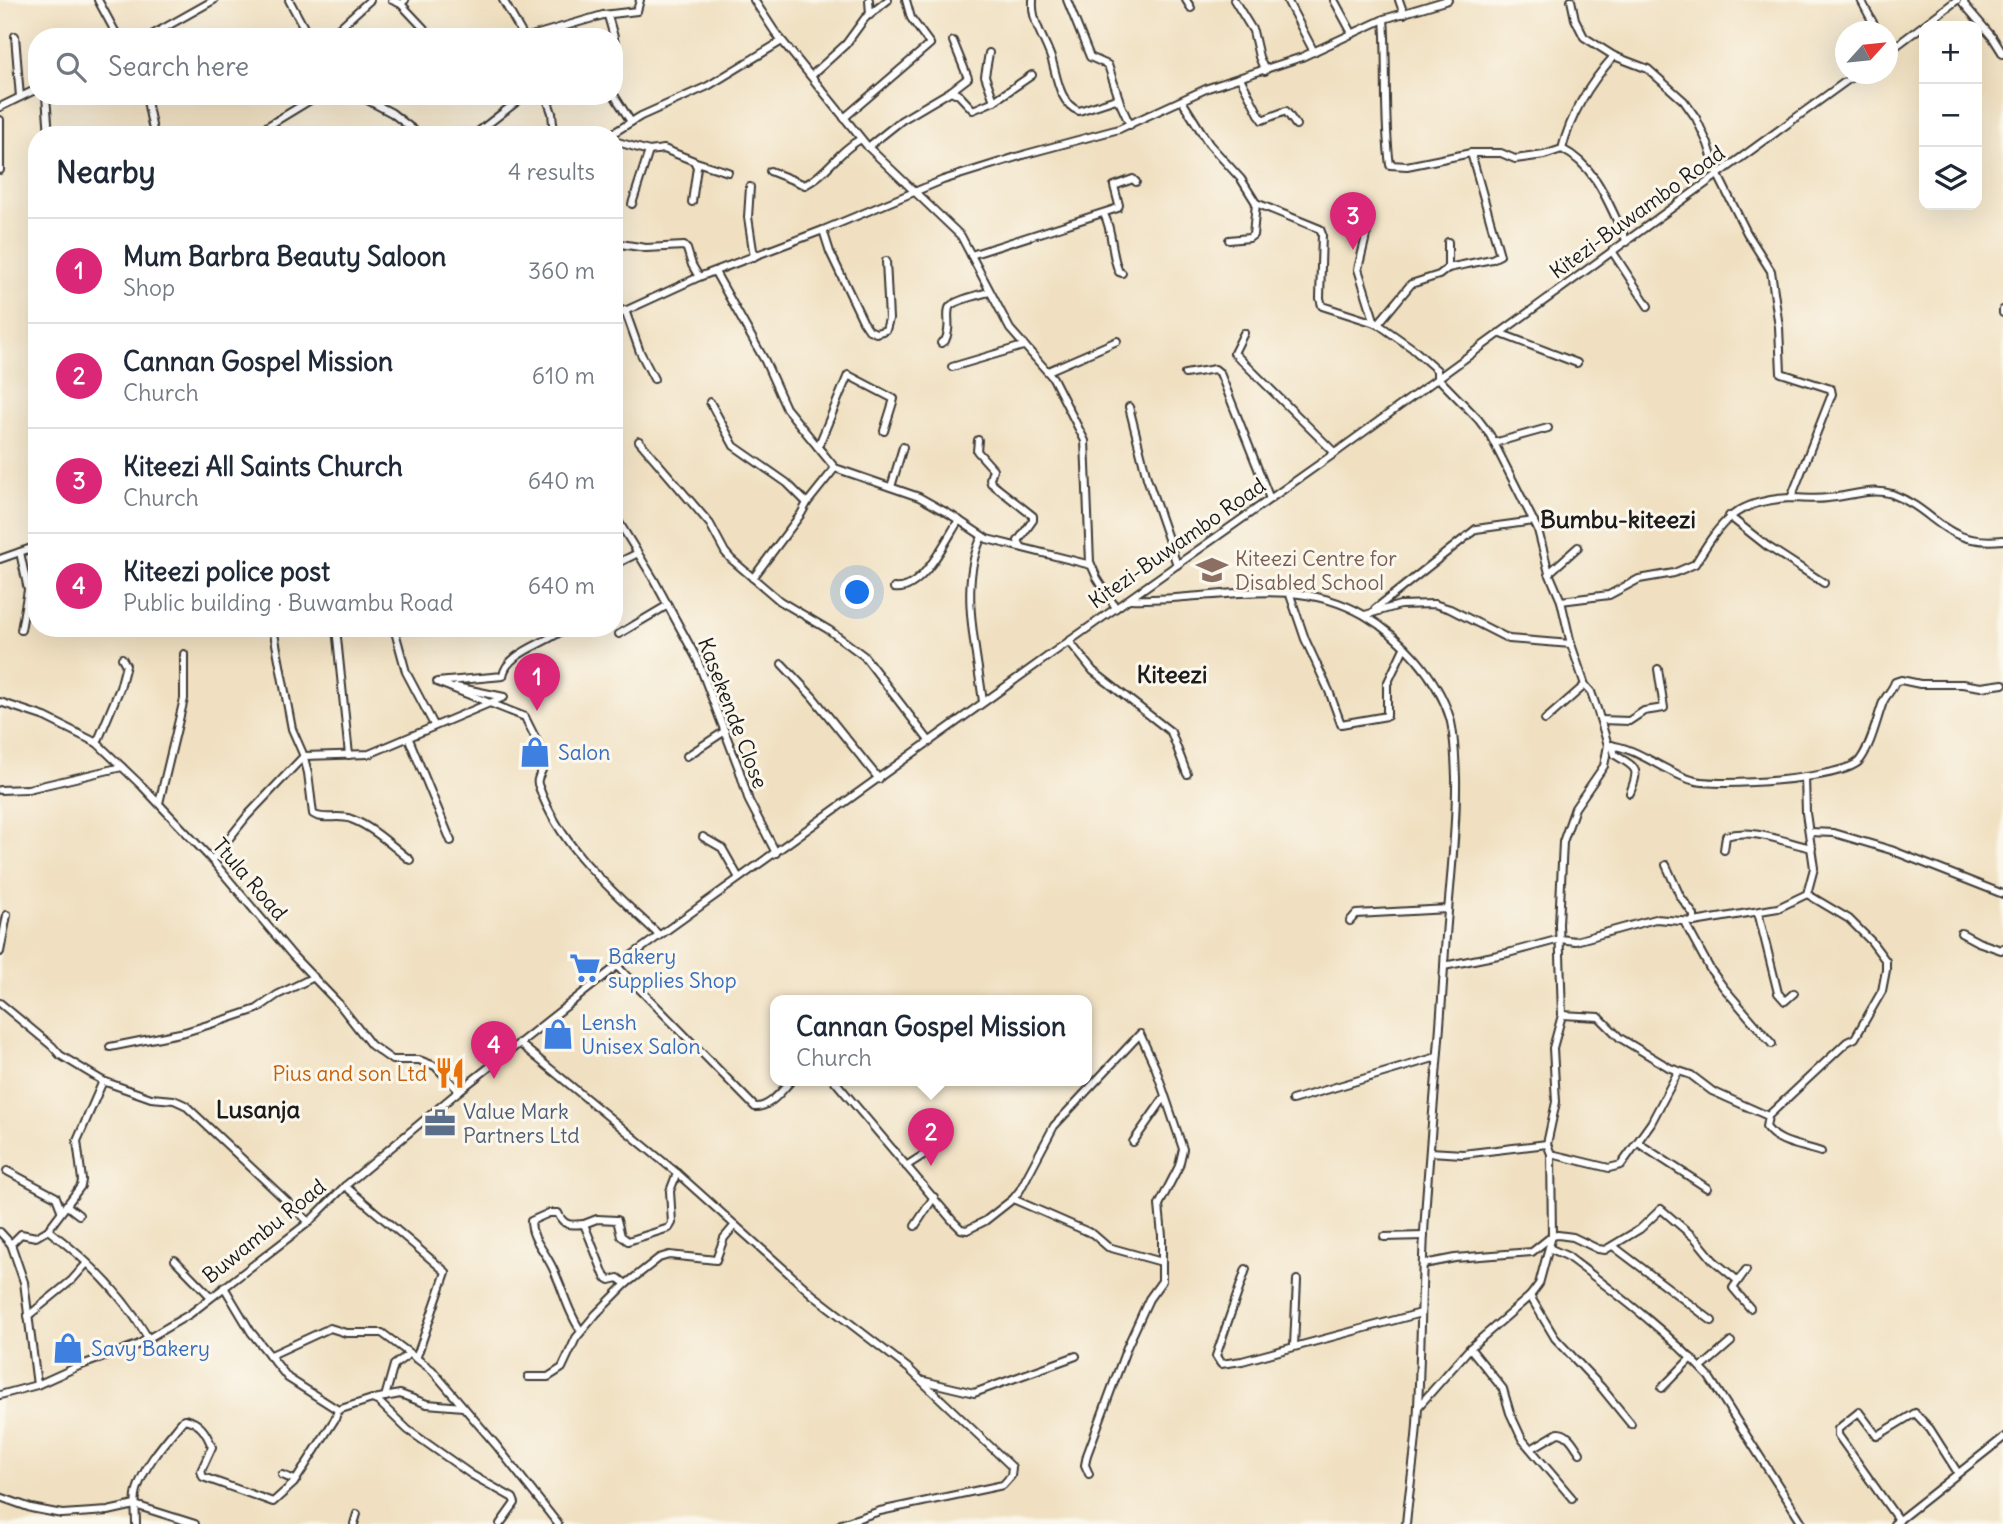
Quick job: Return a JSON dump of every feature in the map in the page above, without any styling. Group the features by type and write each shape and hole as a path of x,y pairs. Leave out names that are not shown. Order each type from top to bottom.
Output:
{"street":[{"path":"98,0 113,28"},
{"path":"164,28 214,0"},
{"path":"289,0 304,28"},
{"path":"339,28 370,0"},
{"path":"392,0 403,2 425,28"},
{"path":"503,0 520,28"},
{"path":"557,28 603,15 637,11 640,0"},
{"path":"754,0 782,40 868,147 961,236 1010,329 1048,371 1062,393 1085,441 1091,565 1116,608"},
{"path":"869,0 870,15"},
{"path":"811,76 888,0"},
{"path":"844,118 930,44 911,18 906,0"},
{"path":"1033,0 1033,17 1053,62 1055,79 1069,105 1079,111 1116,99 1120,103"},
{"path":"1067,0 1090,57 1108,65 1130,125"},
{"path":"1186,0 1191,8"},
{"path":"1234,0 1253,31 1265,71"},
{"path":"1287,0 1314,52"},
{"path":"1334,0 1352,33"},
{"path":"1399,0 1404,14"},
{"path":"654,379 640,352 625,310 699,277 913,192 986,165 1130,125 1208,88 1265,71 1314,52 1384,19 1448,0"},
{"path":"1571,0 1575,19 1584,37 1614,56 1648,69 1684,101 1696,118 1718,175 1747,233 1771,271 1779,327 1781,373 1827,387 1832,391 1791,498"},
{"path":"1861,0 1872,21"},
{"path":"1898,43 1957,0"},
{"path":"1965,0 1963,3 2003,54"},
{"path":"608,16 611,28"},
{"path":"1384,19 1385,120 1390,165 1407,166 1471,153 1502,153 1515,159 1544,155 1562,149 1582,161 1592,172 1627,242"},
{"path":"15,36 20,97"},
{"path":"623,127 708,86 782,40"},
{"path":"868,147 902,120 968,78 953,41"},
{"path":"989,53 985,76 994,101"},
{"path":"1562,149 1578,104 1600,70 1614,56"},
{"path":"951,91 959,95 971,110 994,101 1032,75"},
{"path":"1240,78 1262,120 1286,111 1296,125"},
{"name":"Kitezi-Buwambo Road","path":"519,1042 659,935 1335,453 1842,84"},
{"path":"0,107 28,93"},
{"path":"1182,101 1213,150 1241,179 1256,204 1253,235 1250,238 1229,240"},
{"path":"47,105 48,126"},
{"path":"148,105 152,126"},
{"path":"274,126 304,105"},
{"path":"377,105 409,126"},
{"path":"486,126 512,105"},
{"path":"549,105 553,126"},
{"path":"621,105 631,122"},
{"path":"0,120 0,170"},
{"path":"770,170 805,185 817,178 835,159 861,139"},
{"path":"623,144 649,151 664,149 729,172"},
{"path":"632,204 649,151"},
{"path":"1377,324 1411,284 1439,275 1448,268 1500,255 1471,153"},
{"path":"692,202 696,162"},
{"path":"971,255 1104,214 1119,207 1114,186 1133,178 1136,182"},
{"path":"750,187 748,217 754,257"},
{"path":"1256,204 1320,229 1322,306 1377,324 1434,368 1437,377 1478,419 1494,443 1534,521 1549,573 1561,601 1571,644 1610,745 1615,755 1630,762 1635,769 1635,780 1630,793"},
{"path":"1104,214 1113,238 1113,257 1119,272 1122,273"},
{"path":"1368,228 1358,269 1377,324"},
{"path":"823,230 863,321 869,330 876,333 886,330 889,319 886,261"},
{"path":"1448,242 1448,268"},
{"path":"623,244 659,249 684,246 699,277"},
{"path":"1612,251 1648,306"},
{"path":"715,272 765,361 786,408 835,468 919,497 982,537 1091,565"},
{"path":"941,343 949,333 949,307 953,303 989,292"},
{"path":"1499,333 1577,363"},
{"path":"1244,334 1234,353 1335,453"},
{"path":"1048,371 1117,341"},
{"path":"953,367 1023,346"},
{"path":"1185,374 1215,369 1220,373 1270,499"},
{"path":"818,447 848,375 894,398 884,431"},
{"path":"709,402 734,446 787,483 807,503"},
{"path":"1129,407 1147,478 1177,565"},
{"path":"1494,443 1548,428"},
{"path":"978,440 977,451 993,470 991,483 1033,516 1018,541 1021,546"},
{"path":"639,441 710,524 725,552 780,601 829,630 864,656 930,742"},
{"path":"891,487 903,447"},
{"path":"753,578 835,468"},
{"path":"1561,601 1600,597 1639,579 1690,568 1729,516 1745,505 1756,502 1791,498 1825,499 1863,492 1886,492 1964,538 2003,540"},
{"path":"1729,516 1767,546 1824,583"},
{"path":"894,588 901,590 907,587 930,566 959,520"},
{"path":"1368,614 1476,529 1534,521"},
{"name":"Kasekende Close","path":"623,529 697,660 751,805 776,853"},
{"path":"982,537 975,553 969,586 983,702"},
{"path":"1549,573 1578,547"},
{"path":"0,559 28,549"},
{"path":"20,552 28,590 21,630"},
{"path":"623,560 638,553"},
{"path":"1289,592 1305,639 1341,724 1387,716 1387,684 1404,648"},
{"path":"1129,599 1156,600 1289,592 1319,596 1368,614 1428,675 1450,718 1455,743 1456,820 1424,1236 1418,1407 1406,1524"},
{"path":"1368,614 1400,605 1434,604 1450,609 1509,639 1571,644"},
{"path":"623,632 667,605"},
{"path":"274,637 292,729 303,756 315,816 346,817 354,820 410,860"},
{"path":"337,637 349,755"},
{"path":"396,637 406,672 434,725"},
{"path":"436,682 503,676 504,669 514,658 550,637"},
{"path":"1069,641 1093,671 1171,732 1186,774"},
{"path":"159,803 184,699 184,654"},
{"path":"97,743 120,688 126,665 122,658"},
{"path":"782,664 879,779"},
{"path":"1601,720 1629,721 1644,712 1664,708 1658,669"},
{"path":"1610,745 1698,782 1774,782 1805,777 1860,760 1881,712 1882,702 1890,695 1895,682 1901,680 1920,684 1981,687 2003,684"},
{"path":"212,860 247,816 303,756 369,754 504,697 436,682"},
{"path":"436,682 525,717 543,767 538,778 538,787 563,835 588,866 659,935"},
{"path":"1545,720 1585,685"},
{"name":"Ttula Road","path":"0,702 45,717 97,743 159,803 212,860 371,1045 392,1060 428,1062 458,1091"},
{"path":"687,756 725,732"},
{"path":"409,739 451,841"},
{"path":"1418,1407 1470,1348 1530,1296 1539,1284 1552,1236 1551,1154 1548,1144 1556,1102 1553,1048 1562,1015 1560,939 1563,842 1575,808 1604,766 1610,745"},
{"path":"0,790 28,789 122,767"},
{"path":"1444,966 1560,939 1575,941 1654,919 1685,923 1758,912 1778,908 1807,894 1814,876 1805,777"},
{"path":"1810,832 1833,833 1891,850 2003,894"},
{"path":"1724,850 1726,836 1740,833 1752,833 1812,848"},
{"path":"704,837 722,848 739,878"},
{"path":"1665,866 1679,896 1694,915 1693,922"},
{"path":"1807,894 1858,927 1886,961 1882,991 1855,1038 1847,1042 1768,1116 1766,1126 1770,1132 1792,1144 1821,1152"},
{"path":"1350,921 1356,914 1448,909"},
{"path":"1758,912 1778,993 1785,1002 1794,993"},
{"path":"0,951 7,915"},
{"path":"1685,923 1710,969 1772,1044"},
{"path":"1961,933 1978,942 2001,950 2003,948"},
{"path":"617,967 755,1107 766,1105 786,1086"},
{"path":"110,1047 185,1032 257,1009 277,995 314,977"},
{"path":"0,1003 60,1055 103,1081 151,1098 174,1100 185,1105 309,1222"},
{"path":"1562,1015 1599,1017 1620,1038 1678,1072 1689,1074 1712,1091 1768,1116"},
{"path":"1089,1474 1085,1465 1087,1455 1128,1347 1149,1299 1162,1281 1163,1236 1158,1205 1179,1166 1183,1149 1156,1069 1140,1034 1092,1085"},
{"path":"519,1042 677,1173 813,1295 922,1381 1012,1466 1011,1476 1003,1485 880,1511 841,1524"},
{"name":"Buwambu Road","path":"0,1395 37,1385 137,1345 190,1314 309,1222 345,1186 519,1042"},
{"path":"1292,1100 1437,1057"},
{"path":"1551,1154 1609,1168 1621,1165 1638,1143 1678,1072"},
{"path":"11,1244 21,1234 36,1237 48,1230 80,1186 82,1180 77,1141 103,1081"},
{"path":"839,1086 952,1220 964,1230 985,1221 1013,1199 1054,1126 1091,1086"},
{"path":"1133,1142 1164,1098"},
{"path":"1638,1143 1707,1188"},
{"path":"1430,1152 1471,1154 1548,1144"},
{"path":"906,1166 939,1145"},
{"path":"7,1171 56,1197 64,1207 79,1215"},
{"path":"582,1331 568,1309 551,1263 538,1244 530,1224 534,1219 549,1213 558,1213 566,1225 584,1224 597,1219 617,1220 621,1236 628,1241 669,1228 672,1223 670,1191 677,1173"},
{"path":"345,1186 446,1272 412,1357 394,1365 385,1397"},
{"path":"915,1226 934,1197"},
{"path":"1013,1199 1093,1234 1108,1247 1162,1262"},
{"path":"1424,1264 1479,1256 1521,1254 1539,1248 1552,1236 1573,1237 1602,1250 1640,1229 1661,1209 1737,1280"},
{"path":"584,1224 605,1277 610,1280 618,1278 626,1284"},
{"path":"528,1377 548,1377 562,1368 582,1331 626,1284 664,1256 717,1259 724,1238 735,1225"},
{"path":"48,1230 124,1300 148,1338"},
{"path":"0,1232 11,1244 24,1282 37,1385"},
{"path":"1384,1237 1424,1236"},
{"path":"1613,1246 1712,1321"},
{"path":"1549,1248 1575,1262 1672,1338 1692,1358 1716,1388 1803,1524"},
{"path":"175,1260 211,1297"},
{"path":"28,1316 72,1280 86,1263"},
{"path":"1246,1269 1216,1356 1218,1362 1225,1364 1421,1312"},
{"path":"1746,1270 1733,1288 1750,1308"},
{"path":"1294,1346 1297,1280"},
{"path":"224,1287 269,1356 288,1378 338,1410"},
{"path":"1530,1296 1555,1338 1631,1424"},
{"path":"269,1356 330,1328 346,1333 382,1333 439,1376 557,1524"},
{"path":"1701,1368 1731,1342"},
{"path":"1470,1348 1503,1389 1519,1435 1572,1498"},
{"path":"922,1381 974,1393 1076,1356"},
{"path":"1662,1388 1692,1358"},
{"path":"338,1410 372,1399 401,1394 427,1404 463,1407"},
{"path":"372,1399 379,1402 408,1430 461,1468 513,1498 513,1508 500,1524"},
{"path":"136,1524 136,1492 149,1465 186,1418 204,1429 212,1447 201,1471 203,1477 273,1502 295,1480 335,1419 338,1410"},
{"path":"1958,1473 1930,1429 1915,1413 1877,1436 1859,1412 1838,1429 1838,1435 1896,1522 2003,1438"},
{"path":"1531,1449 1558,1433 1563,1433 1580,1453"},
{"path":"282,1475 295,1480"},
{"path":"0,1497 32,1508 62,1514 108,1511 135,1505 195,1524"},
{"path":"354,1524 357,1514"}],"place":[{"name":"Kiteezi All Saints Church","path":"1353,250"},
{"name":"Kiteezi Centre for Disabled School","path":"1212,570"},
{"name":"Mum Barbra Beauty Saloon","path":"537,711"},
{"name":"Salon","path":"535,752"},
{"name":"Bakery supplies Shop","path":"585,968"},
{"name":"Lensh Unisex Salon","path":"558,1034"},
{"name":"Pius and son Ltd","path":"450,1073"},
{"name":"Kiteezi police post","path":"494,1079"},
{"name":"Value Mark Partners Ltd","path":"440,1123"},
{"name":"Cannan Gospel Mission","path":"931,1166"},
{"name":"Savy Bakery","path":"68,1348"}],"district":[{"name":"Bumbu-kiteezi","path":"1618,519"},
{"name":"Kiteezi","path":"1172,674"},
{"name":"Lusanja","path":"258,1109"}]}
